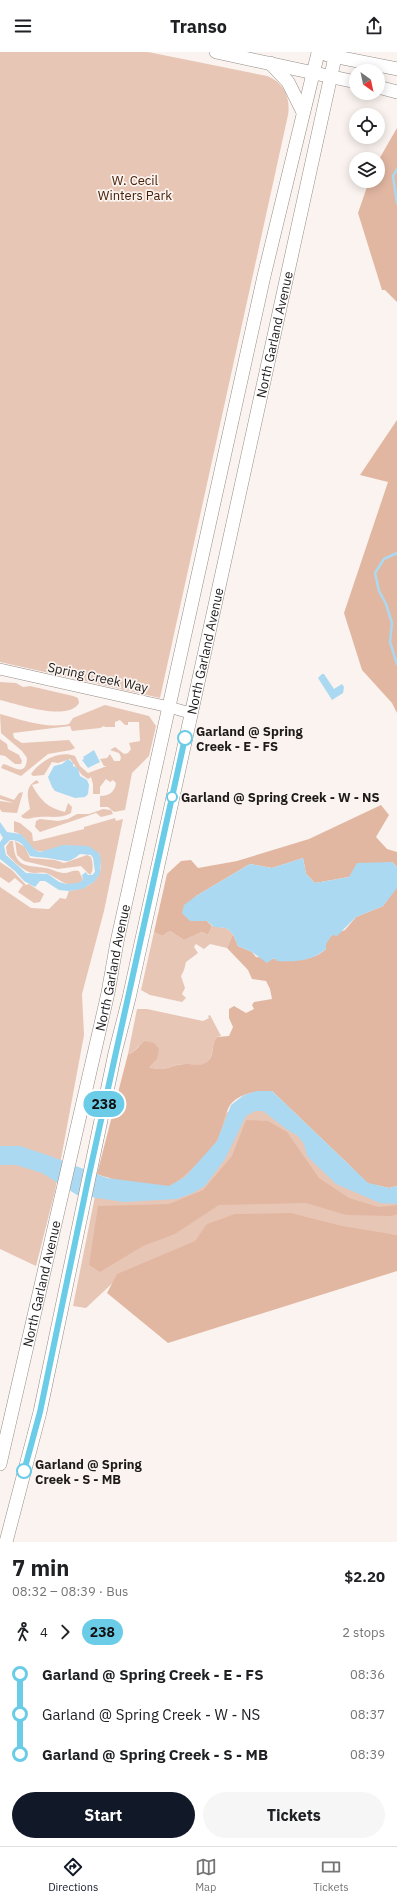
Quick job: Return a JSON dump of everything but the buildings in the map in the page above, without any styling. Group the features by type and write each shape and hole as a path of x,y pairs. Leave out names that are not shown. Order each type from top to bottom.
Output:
{"main road":[{"path":"216,52 349,80"},
{"name":"North Garland Avenue","path":"0,1464 94,1050 264,276 313,72 315,53 335,57 190,713 129,998 115,1053 40,1412 6,1542"},
{"path":"335,57 397,69"},
{"path":"270,63 288,82 303,112"},
{"path":"385,89 397,92"}],"street":[{"name":"Spring Creek Way","path":"0,669 190,713"}],"green space":[{"name":"W. Cecil Winters Park","path":"0,52 148,52 267,76 281,86 287,96 289,108 288,115 160,698 0,662"},
{"path":"0,682 16,683 23,687 30,686 73,696 78,698 79,703 73,708 64,711 42,710 18,705 0,700"},
{"path":"105,705 149,716 156,726 149,756 132,773 125,810 114,812 108,807 100,807 100,796 111,793 116,783 113,780 110,782 106,779 100,787 100,794 93,794 91,777 88,779 82,775 70,759 58,763 52,762 44,775 33,776 31,774 45,761 63,754 75,756 80,766 88,773 107,766 104,766 100,759 107,758 110,754 114,761 120,761 121,757 119,753 110,750 115,747 124,754 128,753 131,749 129,743 140,741 139,722 128,722 128,725 125,725 120,720 115,722 115,727 104,726 100,728 72,731 70,726 13,733 14,738 22,743 69,740 75,748 48,754 21,776 1,768 3,764 22,769 26,764 27,758 22,751 1,733 0,714 43,725 60,725 69,724 73,718"},
{"path":"0,739 7,744 8,749 19,755 22,761 21,764 15,764 5,756 0,755"},
{"path":"37,780 39,783 32,785 45,803 65,812 68,803 72,807 71,813 59,817 23,818 21,816 30,809 28,793 30,786"},
{"path":"23,792 17,813 2,812 0,809 0,801 14,803 0,799 0,795 14,800 19,793"},
{"path":"103,809 111,810 113,814 101,817 96,813 40,832 35,827 36,821 40,819 58,821 68,819 77,814 89,814"},
{"path":"115,818 116,821 123,819 104,911 82,994 84,1035 55,1191 36,1266 0,1249 0,887 31,908 49,909 60,898 66,899 69,891 77,890 90,884 99,875 101,862 99,853 66,846 38,851 31,847 22,835 14,832 14,821 20,823 32,833 33,841 36,841 84,829 84,827"},
{"path":"10,841 13,841 16,856 22,863 62,873 75,870 79,871 83,880 73,885 46,873 34,873 23,869 7,854 6,847"},
{"path":"15,841 25,847 30,858 55,860 64,863 87,855 91,857 93,869 90,875 81,866 58,869 24,861 17,855"},
{"path":"0,862 12,870 26,885 29,884 44,894 40,902 34,903 18,892 23,885 15,878 9,883 0,877"},
{"path":"212,926 226,928 233,934 227,948 210,944 204,949 196,944 194,947 198,953 186,962 181,976 185,988 182,994 186,998 182,1002 150,995 141,990 154,932 162,936 170,931 184,940 202,932 208,935"},
{"path":"137,1009 147,1009 203,1021 209,1018 208,1016 210,1015 221,1036 217,1037 215,1040 211,1057 205,1063 199,1065 180,1064 165,1069 155,1069 149,1067 139,1046 132,1053 128,1054"},
{"path":"249,1100 397,1198 397,1235 341,1229 197,1244 119,1277 86,1308 73,1306 97,1186"}],"shaded area":[{"path":"397,128 397,302 385,290 382,290 358,213 367,188 385,188 385,152 383,152"},
{"path":"397,420 397,713 392,703 362,670 344,613 388,482 360,475"},
{"path":"381,805 389,815 376,837 387,849 397,852 397,867 392,862 349,877 315,883 306,874 303,858 272,868 250,864 196,896 207,921 212,926 208,935 202,932 184,940 170,931 162,936 154,932 167,874 181,861 191,860 198,868 237,861 309,839"},
{"path":"397,886 397,1186 389,1188 368,1183 272,1091 250,1093 239,1097 234,1101 228,1109 219,1136 214,1145 188,1173 174,1184 163,1187 155,1186 133,1183 97,1174 128,1054 132,1053 145,1041 154,1043 159,1049 157,1059 149,1067 164,1069 181,1064 196,1065 205,1063 211,1057 217,1037 229,1036 233,1027 229,1018 229,1009 234,1006 246,1013 254,1009 252,1005 254,1002 272,999 270,989 266,981 252,979 248,970 227,948 233,934 238,946 252,952 256,957 293,960 310,958 318,955 326,949 325,944 332,935 345,930 356,917 383,906"},
{"path":"246,1120 268,1121 287,1132 319,1178 349,1198 379,1207 397,1205 397,1214 392,1216 346,1215 306,1203 219,1205 175,1234 143,1246 100,1272 89,1265 98,1206 169,1204 203,1190 232,1156"},
{"path":"291,1213 342,1226 397,1235 397,1271 168,1343 107,1293 117,1274 195,1241 207,1224 235,1214"}],"water":[{"path":"324,674 334,689 342,684 344,687 343,693 332,700 318,678"},
{"path":"94,750 100,762 88,768 82,760 84,759 83,757"},
{"path":"68,759 73,763 73,766 78,768 80,776 87,780 89,785 88,794 85,797 75,798 55,791 52,787 48,777 54,766 62,764"},
{"path":"0,822 7,832 21,834 35,850 40,852 63,845 88,846 99,853 101,860 100,874 94,882 82,889 69,891 59,890 45,881 40,881 35,887 24,881 15,871 0,859 0,842 3,838 0,833","holes":["10,840 14,840 23,845 30,856 33,857 70,861 80,854 91,855 93,858 95,872 92,875 88,875 86,872 82,875 83,880 78,883 67,884 59,882 48,874 26,873 6,855 4,846"]},
{"path":"303,858 306,874 315,883 349,877 357,863 392,862 397,867 397,888 383,906 356,917 337,936 332,935 326,944 326,949 321,953 297,961 277,961 274,958 267,963 252,952 238,946 233,934 226,928 214,927 207,921 190,921 182,913 184,905 196,896 250,864 272,868"},
{"path":"257,1091 272,1091 368,1183 389,1188 397,1186 397,1204 380,1203 336,1184 307,1156 304,1144 298,1136 286,1129 263,1111 255,1111 246,1116 225,1159 205,1186 193,1193 177,1199 124,1202 77,1195 42,1173 16,1165 0,1165 0,1146 20,1146 107,1178 169,1186 185,1177 217,1141 231,1105 244,1095"}],"waterway":[{"path":"397,169 393,176 397,203"},
{"path":"397,553 384,559 375,573 379,591 386,604 392,623 390,642 397,664"}],"bus line":[{"name":"238","path":"24,1471 40,1412 115,1053 129,998 185,738"}],"place":[{"name":"Garland @ Spring Creek - E - FS","path":"185,738"},
{"name":"Garland @ Spring Creek - W - NS","path":"172,797"},
{"name":"Garland @ Spring Creek - S - MB","path":"24,1471"}]}
